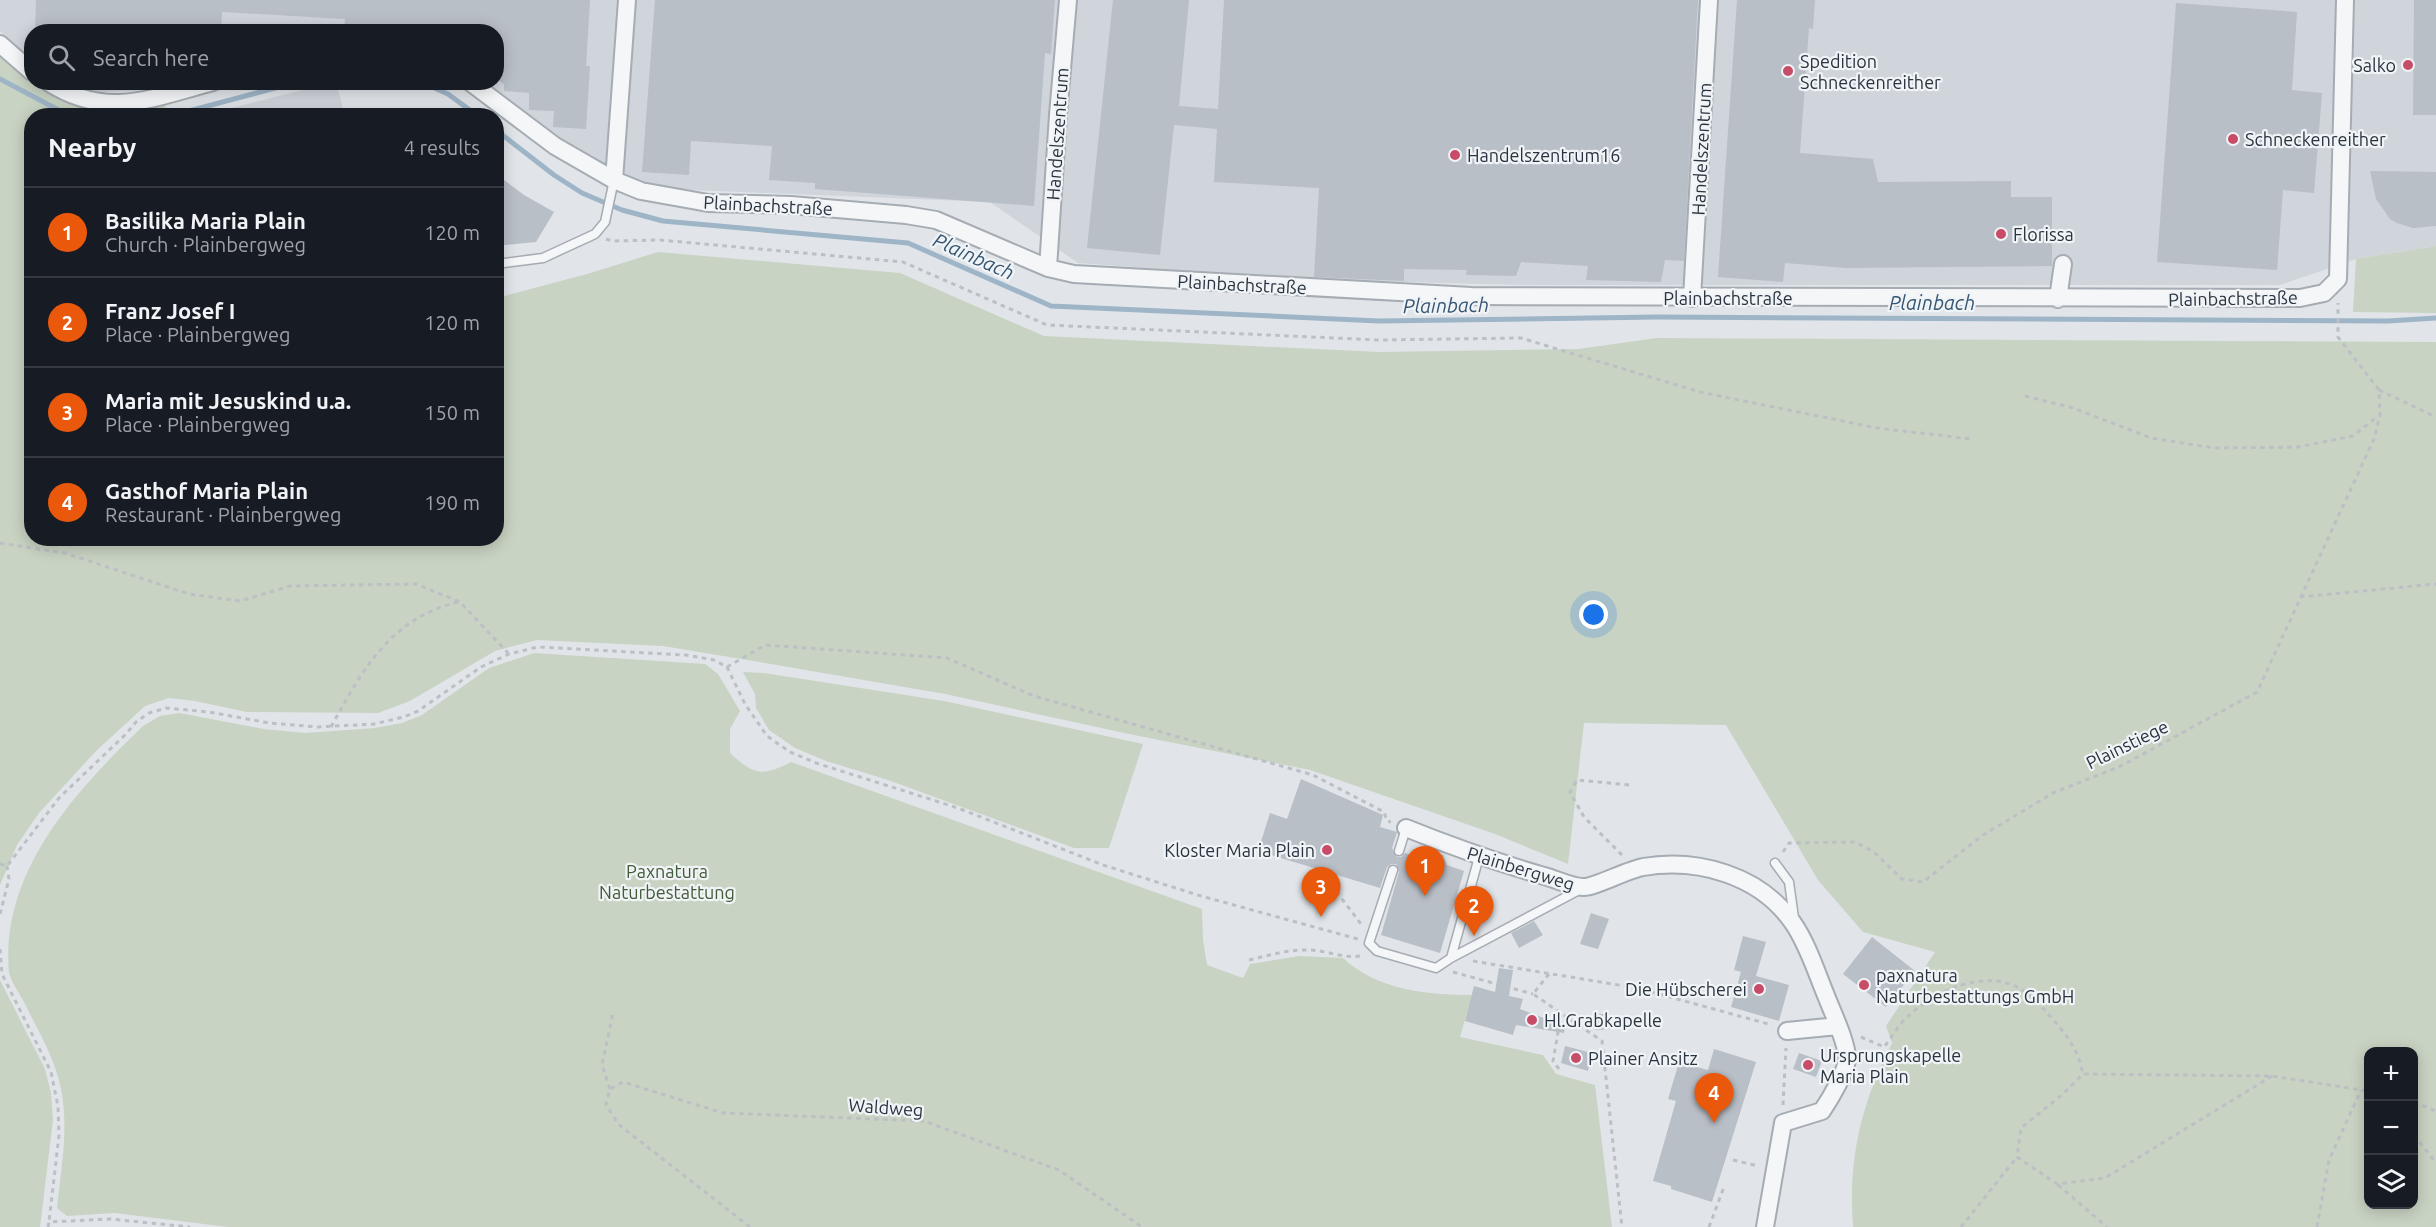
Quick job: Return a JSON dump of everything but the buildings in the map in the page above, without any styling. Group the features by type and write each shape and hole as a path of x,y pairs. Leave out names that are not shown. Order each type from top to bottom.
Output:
{"street":[{"path":"613,185 627,0"},
{"name":"Handelszentrum","path":"1048,268 1068,0"},
{"name":"Handelszentrum","path":"1692,298 1709,0"},
{"name":"Plainbachstraße","path":"481,90 555,146 613,185 708,203 791,205 906,215 936,220 1048,268 1074,274 1470,296 2300,298 2324,293 2338,279 2345,0"},
{"path":"0,44 24,65"},
{"path":"65,90 84,99 103,104 137,102 183,90"},
{"path":"2058,299 2063,264"},
{"name":"Plainbergweg","path":"1406,828 1479,857 1584,888 1630,869 1655,865 1686,865 1727,873 1770,898 1794,924 1838,1026 1847,1058 1836,1090 1822,1111 1783,1123"},
{"path":"1782,1029 1838,1026"},
{"path":"1765,1227 1783,1123"}],"lane":[{"path":"504,263 543,258 595,234 605,222 613,185"},
{"path":"1399,851 1406,828"},
{"path":"1451,957 1479,857"},
{"path":"1775,863 1789,882 1794,924"},
{"path":"1393,870 1370,940 1377,951 1436,968 1451,957 1584,888"}],"path":[{"path":"595,234 612,241 660,240 903,262 1047,325 1379,340 1521,338 1700,392 1877,428 1972,439"},
{"path":"2338,308 2338,337 2379,390 2436,417"},
{"name":"Plainstiege","path":"1775,863 1789,843 1855,842 1874,852 1902,879 1923,882 1983,835 2053,793 2121,766 2257,692 2374,439 2379,415 2379,390"},
{"path":"2025,396 2073,408 2151,438 2214,448 2298,447 2342,439 2353,436 2379,415"},
{"path":"0,543 65,553 189,594 240,601 290,586 416,584 460,602 509,654"},
{"path":"2300,597 2436,584"},
{"path":"331,727 353,686 383,646 412,620 439,607 460,602"},
{"path":"726,667 765,645 947,658 1034,696 1313,775 1384,812 1387,821 1406,828"},
{"path":"0,914 9,879 7,866 59,798 136,722 149,713 166,708 209,712 269,723 331,727 374,724 418,711 481,667 509,654 538,647 686,655 714,660 726,667 745,704 767,736 790,752 816,764 958,808 1103,865 1201,896 1370,940"},
{"path":"1630,785 1577,780 1570,792 1584,817 1627,860 1630,869"},
{"path":"0,864 7,866"},
{"path":"1320,870 1370,940"},
{"path":"0,949 2,974 51,1072 54,1083 58,1106 58,1135 48,1225 110,1219 190,1227"},
{"path":"1249,960 1298,950 1355,957 1377,951"},
{"path":"1451,957 1637,988 1782,1029 1783,1123"},
{"path":"1436,968 1533,994 1602,1041 1622,1227"},
{"path":"1533,994 1549,974"},
{"path":"1838,1026 1884,1047 1905,1019 1930,998 1958,987 1986,981 2014,985 2034,998 2072,1042 2080,1059 2083,1074"},
{"path":"613,1013 602,1065 610,1089 606,1104 618,1124 750,1227"},
{"path":"1559,1069 1553,1062 1561,1015"},
{"path":"1961,1227 2017,1157 2021,1128 2063,1094 2083,1074 2272,1076 2364,1090"},
{"path":"2057,1184 2105,1178 2272,1076"},
{"name":"Waldweg","path":"610,1089 623,1082 723,1113 924,1121 1059,1170 1142,1227"},
{"path":"2317,1227 2329,1160 2361,1090"},
{"path":"2418,1104 2436,1111"},
{"path":"2418,1140 2436,1163"},
{"path":"2017,1157 2057,1184 2107,1227"},
{"path":"1733,1160 1761,1166"},
{"path":"1709,1227 1725,1186"}],"shaded area":[{"path":"0,0 2436,0 2436,246 2356,259 2280,285 1526,285 1312,280 1078,263 990,202 643,188 580,154 481,90 504,90 504,24 24,24 24,54 0,31"},
{"path":"93,90 148,90 100,92"},
{"path":"302,90 338,90 343,108 231,108"}],"green space":[{"path":"0,56 24,75 24,90 46,90 88,108 24,108 24,546 504,546 504,296 658,252 900,273 1044,336 1379,352 1578,349 1657,338 2436,342 2436,1227 1853,1227 1855,1155 1872,1088 1892,1043 1886,1026 1935,952 1863,932 1818,880 1726,725 1584,723 1568,864 1495,834 1310,770 945,694 765,663 663,646 537,640 495,651 410,701 378,713 247,712 169,698 145,706 96,751 39,813 17,845 0,885"},
{"path":"2436,246 2436,313 2353,312 2356,259"},
{"name":"Paxnatura Naturbestattung","path":"534,653 705,664 718,674 740,711 730,729 730,753 746,766 765,772 791,762 1202,909 1207,965 1243,978 1250,964 1299,956 1343,958 1356,969 1387,984 1420,992 1472,995 1460,1037 1543,1055 1556,1074 1595,1085 1612,1227 228,1227 115,1213 67,1216 57,1208 64,1134 61,1089 50,1055 9,973 10,935 17,900 30,866 48,834 93,777 143,726 160,716 179,713 264,729 305,733 375,728 402,723 422,715 489,668"},
{"path":"743,672 764,673 944,701 1143,744 1109,848 1074,848 795,748 769,730 756,708 755,694"},
{"path":"0,980 45,1069 51,1093 53,1120 40,1227 0,1227"}],"waterway":[{"name":"Plainbach","path":"0,79 55,108"},
{"name":"Plainbach","path":"200,108 268,90"},
{"name":"Plainbach","path":"439,90 467,108"},
{"name":"Plainbach","path":"504,136 554,175 582,193 622,210 663,221 908,243 1051,306 1379,321 1657,317 2388,321 2436,318"}],"place":[{"name":"Salko","path":"2408,65"},
{"name":"Spedition Schneckenreither","path":"1788,71"},
{"name":"Schneckenreither","path":"2233,139"},
{"name":"Handelszentrum16","path":"1455,155"},
{"name":"Florissa","path":"2001,234"},
{"name":"Kloster Maria Plain","path":"1327,850"},
{"name":"Basilika Maria Plain","path":"1425,896"},
{"name":"Maria mit Jesuskind u.a.","path":"1321,917"},
{"name":"Franz Josef I","path":"1474,936"},
{"name":"paxnatura Naturbestattungs GmbH","path":"1864,985"},
{"name":"Die Hübscherei","path":"1759,989"},
{"name":"Hl.Grabkapelle","path":"1532,1020"},
{"name":"Plainer Ansitz","path":"1576,1058"},
{"name":"Ursprungskapelle Maria Plain","path":"1808,1065"},
{"name":"Gasthof Maria Plain","path":"1714,1123"}]}
